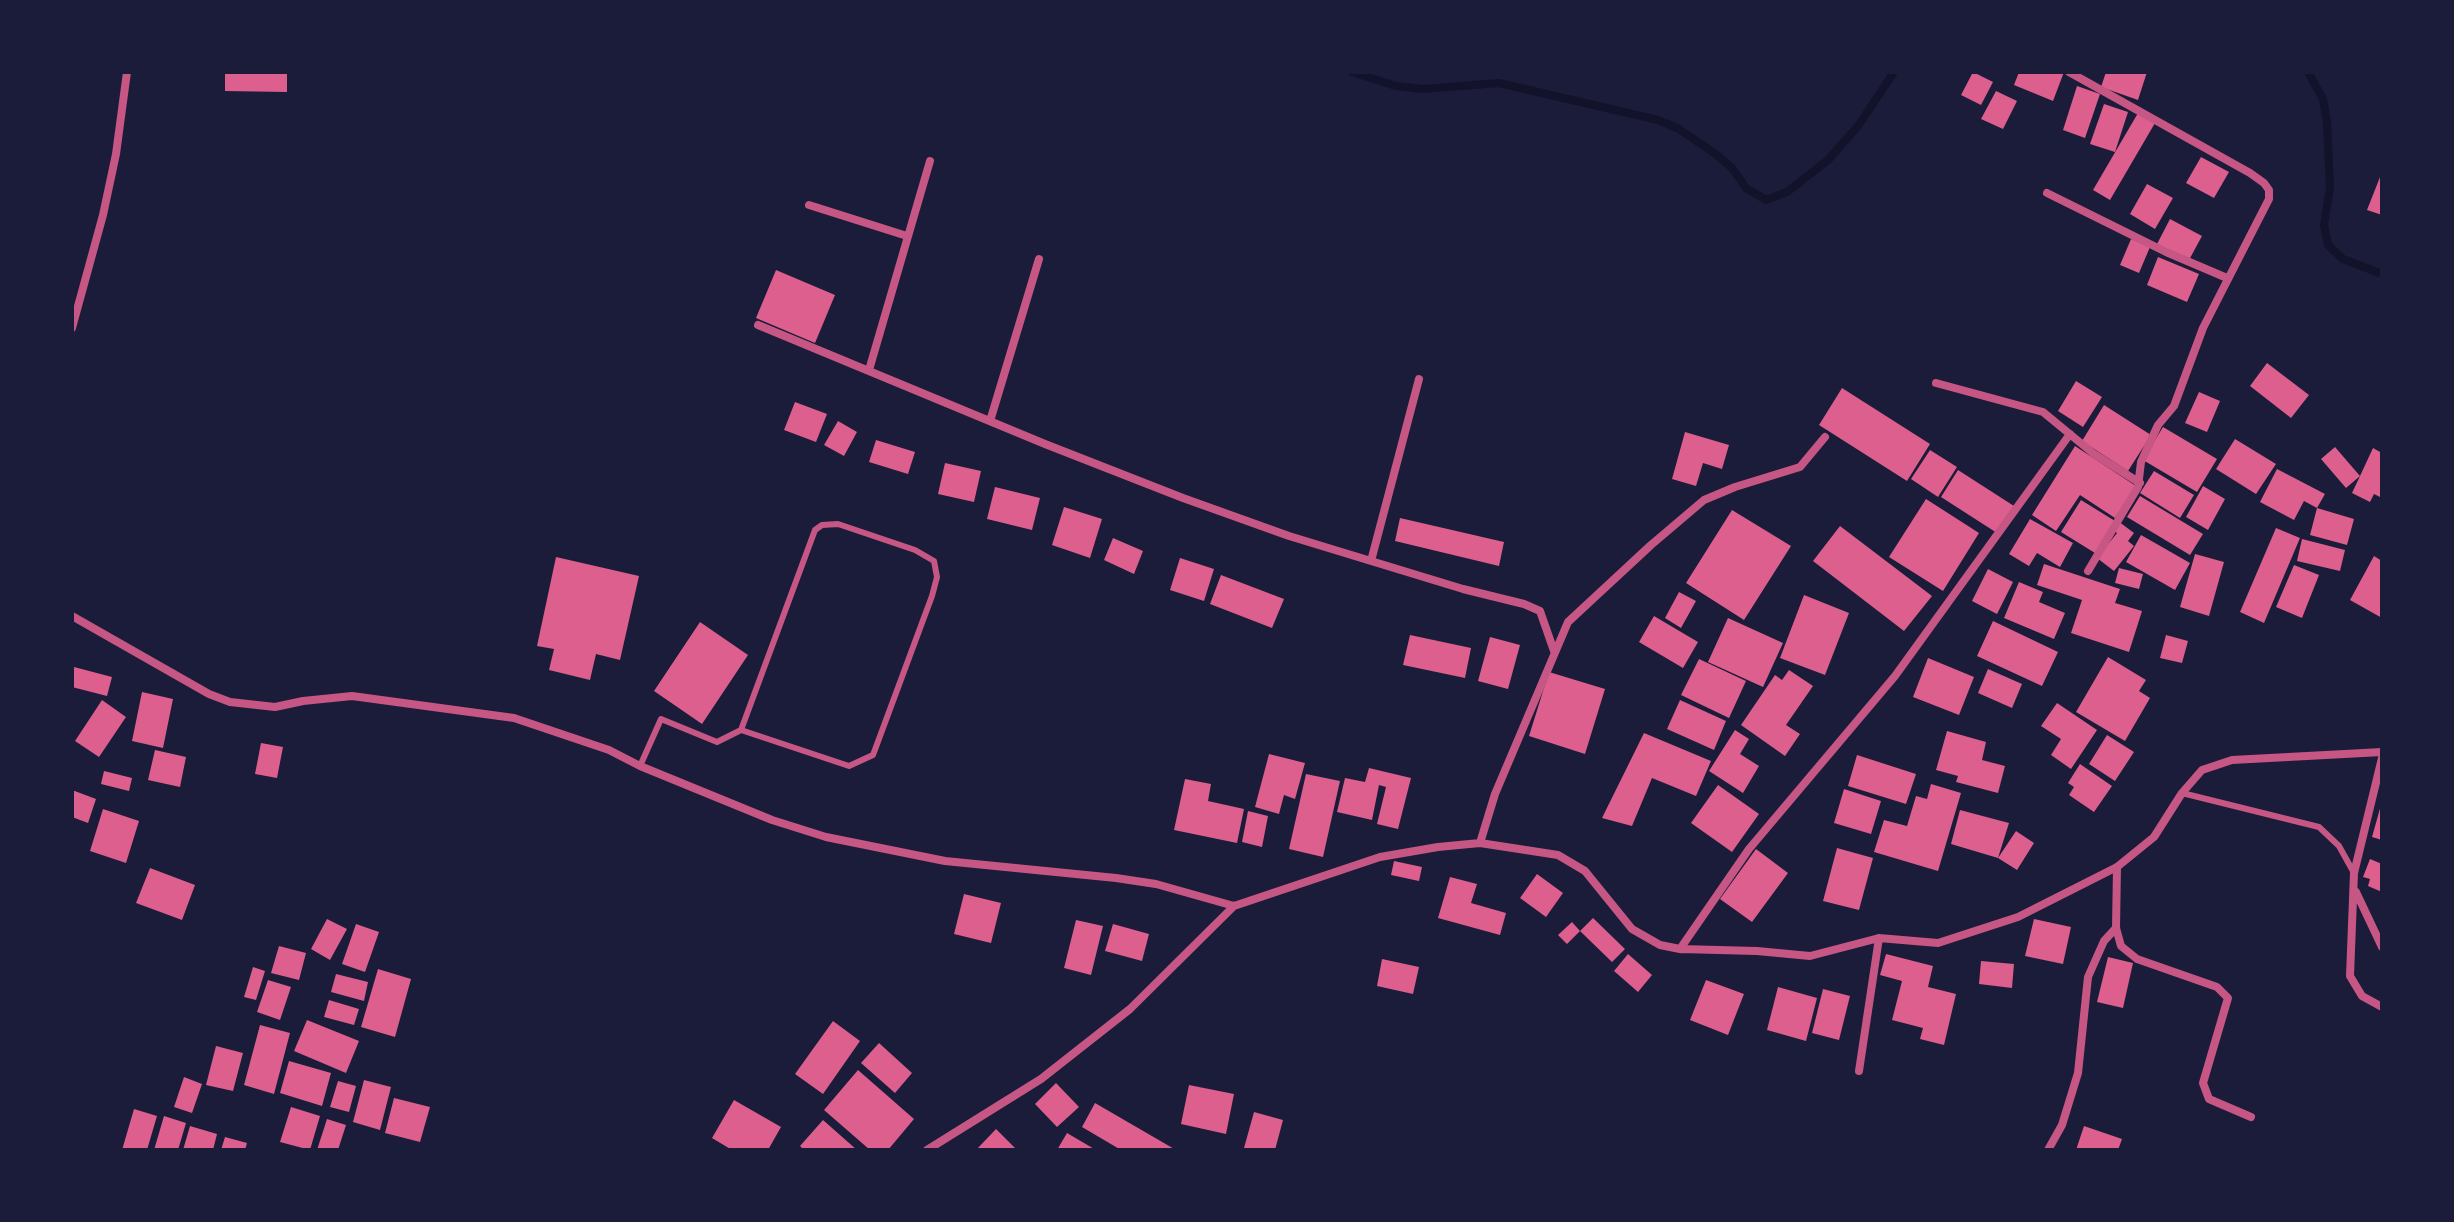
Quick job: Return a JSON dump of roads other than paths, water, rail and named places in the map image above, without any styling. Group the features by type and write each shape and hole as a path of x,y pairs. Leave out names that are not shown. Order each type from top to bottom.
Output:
{"street":[{"path":"72,328 116,154 127,72"},
{"path":"2069,72 2264,183 2269,190 2269,199 2196,344 2174,406 2158,425 2141,462 2140,483 2088,571"},
{"path":"869,370 930,161"},
{"path":"2047,193 2166,252 2227,278"},
{"path":"809,205 907,236"},
{"path":"990,421 1039,259"},
{"path":"758,325 1183,498 1289,536 1524,604 1540,611 1554,651"},
{"path":"1371,561 1419,379"},
{"path":"1936,383 2043,412 2094,454 2140,483"},
{"path":"1680,949 1749,849 1895,676 2070,434"},
{"path":"1480,843 1495,794 1568,622 1704,500 1800,467 1825,437"},
{"path":"72,616 209,694 230,702 275,707 352,696 514,718 609,750 730,805 826,837 945,861 1156,884 1234,906"},
{"path":"927,1150 1041,1079 1086,1044 1130,1009 1234,906 1380,857 1480,843 1558,855 1585,871 1632,929 1660,945 1680,949 1810,956 1879,938 1938,943 2018,917 2117,867 2154,837 2182,793 2202,770 2232,760 2382,755 2354,873 2350,976 2362,996 2382,1007"},
{"path":"2117,867 2116,928 2121,946 2137,959 2223,991 2228,998 2203,1083 2209,1099 2251,1117"},
{"path":"2354,888 2382,947"},
{"path":"2048,1150 2062,1125 2078,1073 2088,977 2104,941 2116,928"},
{"path":"1859,1071 1879,938"}],"lane":[{"path":"640,766 661,719 717,742 741,730 815,530 822,525 838,524 915,550 934,561 937,577 932,596 873,755 849,766 741,730"},
{"path":"2182,793 2319,827 2339,846 2354,873"}],"waterway":[{"path":"1352,72 1396,86 1423,89 1499,83 1658,120 1679,129 1717,155 1732,168 1746,188 1766,200 1787,192 1828,160 1858,126 1894,72"},
{"path":"2308,72 2323,99 2327,123 2330,187 2324,225 2328,245 2343,259 2382,274"}]}
